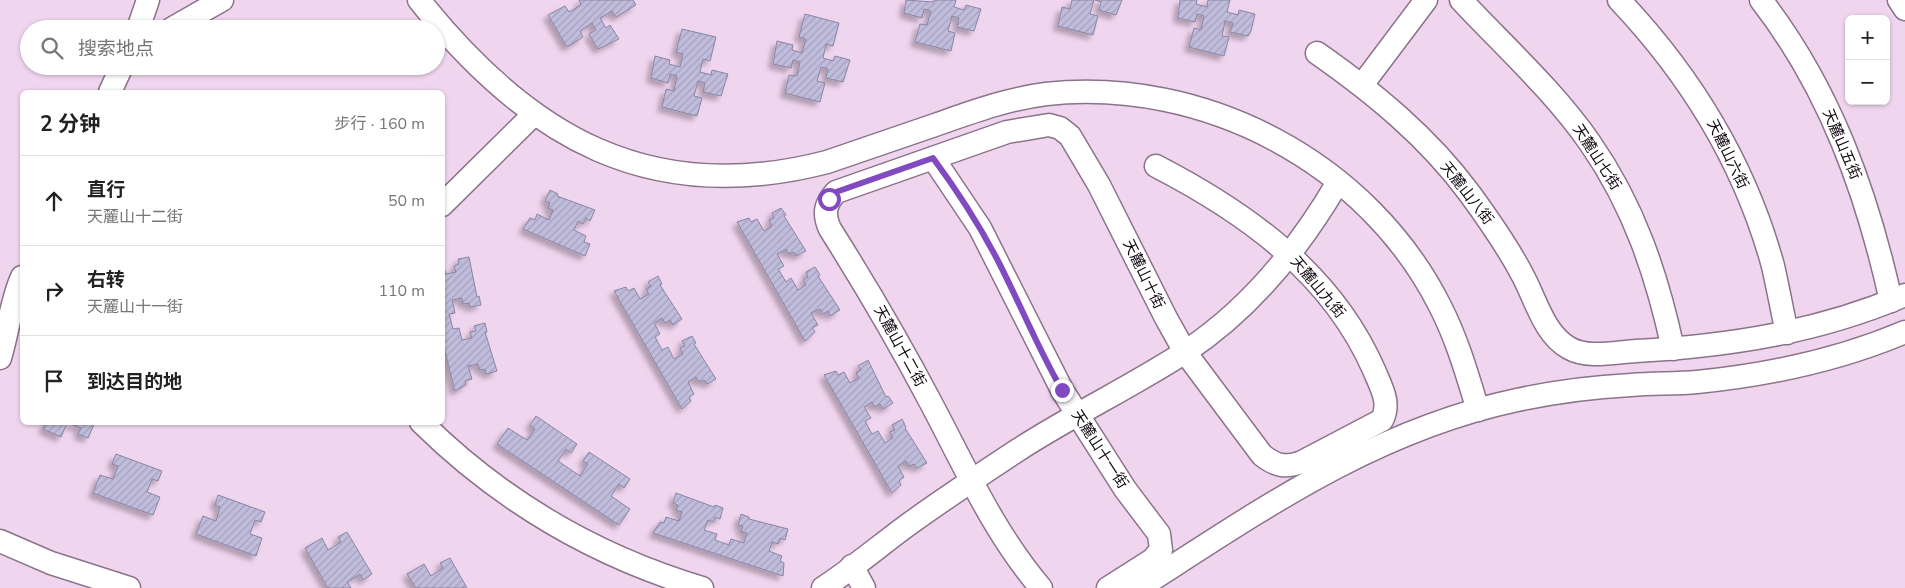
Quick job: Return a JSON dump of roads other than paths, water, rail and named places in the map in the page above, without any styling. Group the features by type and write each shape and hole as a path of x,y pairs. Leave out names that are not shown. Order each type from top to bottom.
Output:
{"street":[{"path":"141,20 148,0"},
{"path":"187,20 222,0"},
{"path":"419,0 437,20"},
{"path":"1362,85 1426,0"},
{"name":"天麓山七街","path":"1461,0 1564,109 1590,143 1613,178 1632,216 1648,255 1661,295 1673,349"},
{"name":"天麓山六街","path":"1619,0 1651,34 1684,76 1712,121 1736,167 1757,216 1772,266 1787,333"},
{"name":"天麓山五街","path":"1761,0 1806,66 1834,122 1861,187 1898,298"},
{"path":"1899,0 1905,9"},
{"path":"445,30 478,67 533,115 581,143 634,163 689,174 745,176 782,173 827,162 999,102 1064,93 1093,92 1140,95 1186,104 1232,119 1275,139 1315,164 1338,182 1386,227 1415,264 1440,305 1460,348 1478,410"},
{"name":"天麓山八街","path":"1318,53 1362,85 1401,118 1436,154 1468,192 1497,233 1523,276 1555,337 1570,349 1588,354 1673,349"},
{"path":"111,90 118,75"},
{"path":"445,202 533,115"},
{"name":"天麓山十街","path":"933,158 1007,132 1049,125 1060,128 1070,136 1099,185 1161,309 1185,352 1262,455 1274,464 1288,467 1338,444"},
{"name":"天麓山十一街","path":"933,158 980,228 1048,366 1125,489 1159,534 1161,550 1152,560 1108,588"},
{"name":"天麓山十二街","path":"933,158 836,192 827,204 826,220 904,353 970,482 998,529 1041,588"},
{"name":"天麓山九街","path":"1156,166 1239,214 1290,254 1310,273 1343,316 1371,364 1386,403 1386,412 1382,420 1338,444"},
{"path":"823,588 970,482 1077,414 1185,352 1251,296 1290,254 1338,182"},
{"path":"0,358 11,322 16,291 20,282"},
{"path":"1673,349 1755,340 1787,333 1816,326 1898,298"},
{"path":"1138,588 1299,486 1404,434 1516,400 1592,388 1696,382 1761,374 1825,359 1905,332"},
{"path":"424,425 492,485 546,521 602,551 662,576 702,588"},
{"path":"0,540 51,563 129,588"},
{"path":"852,566 864,588"}]}
